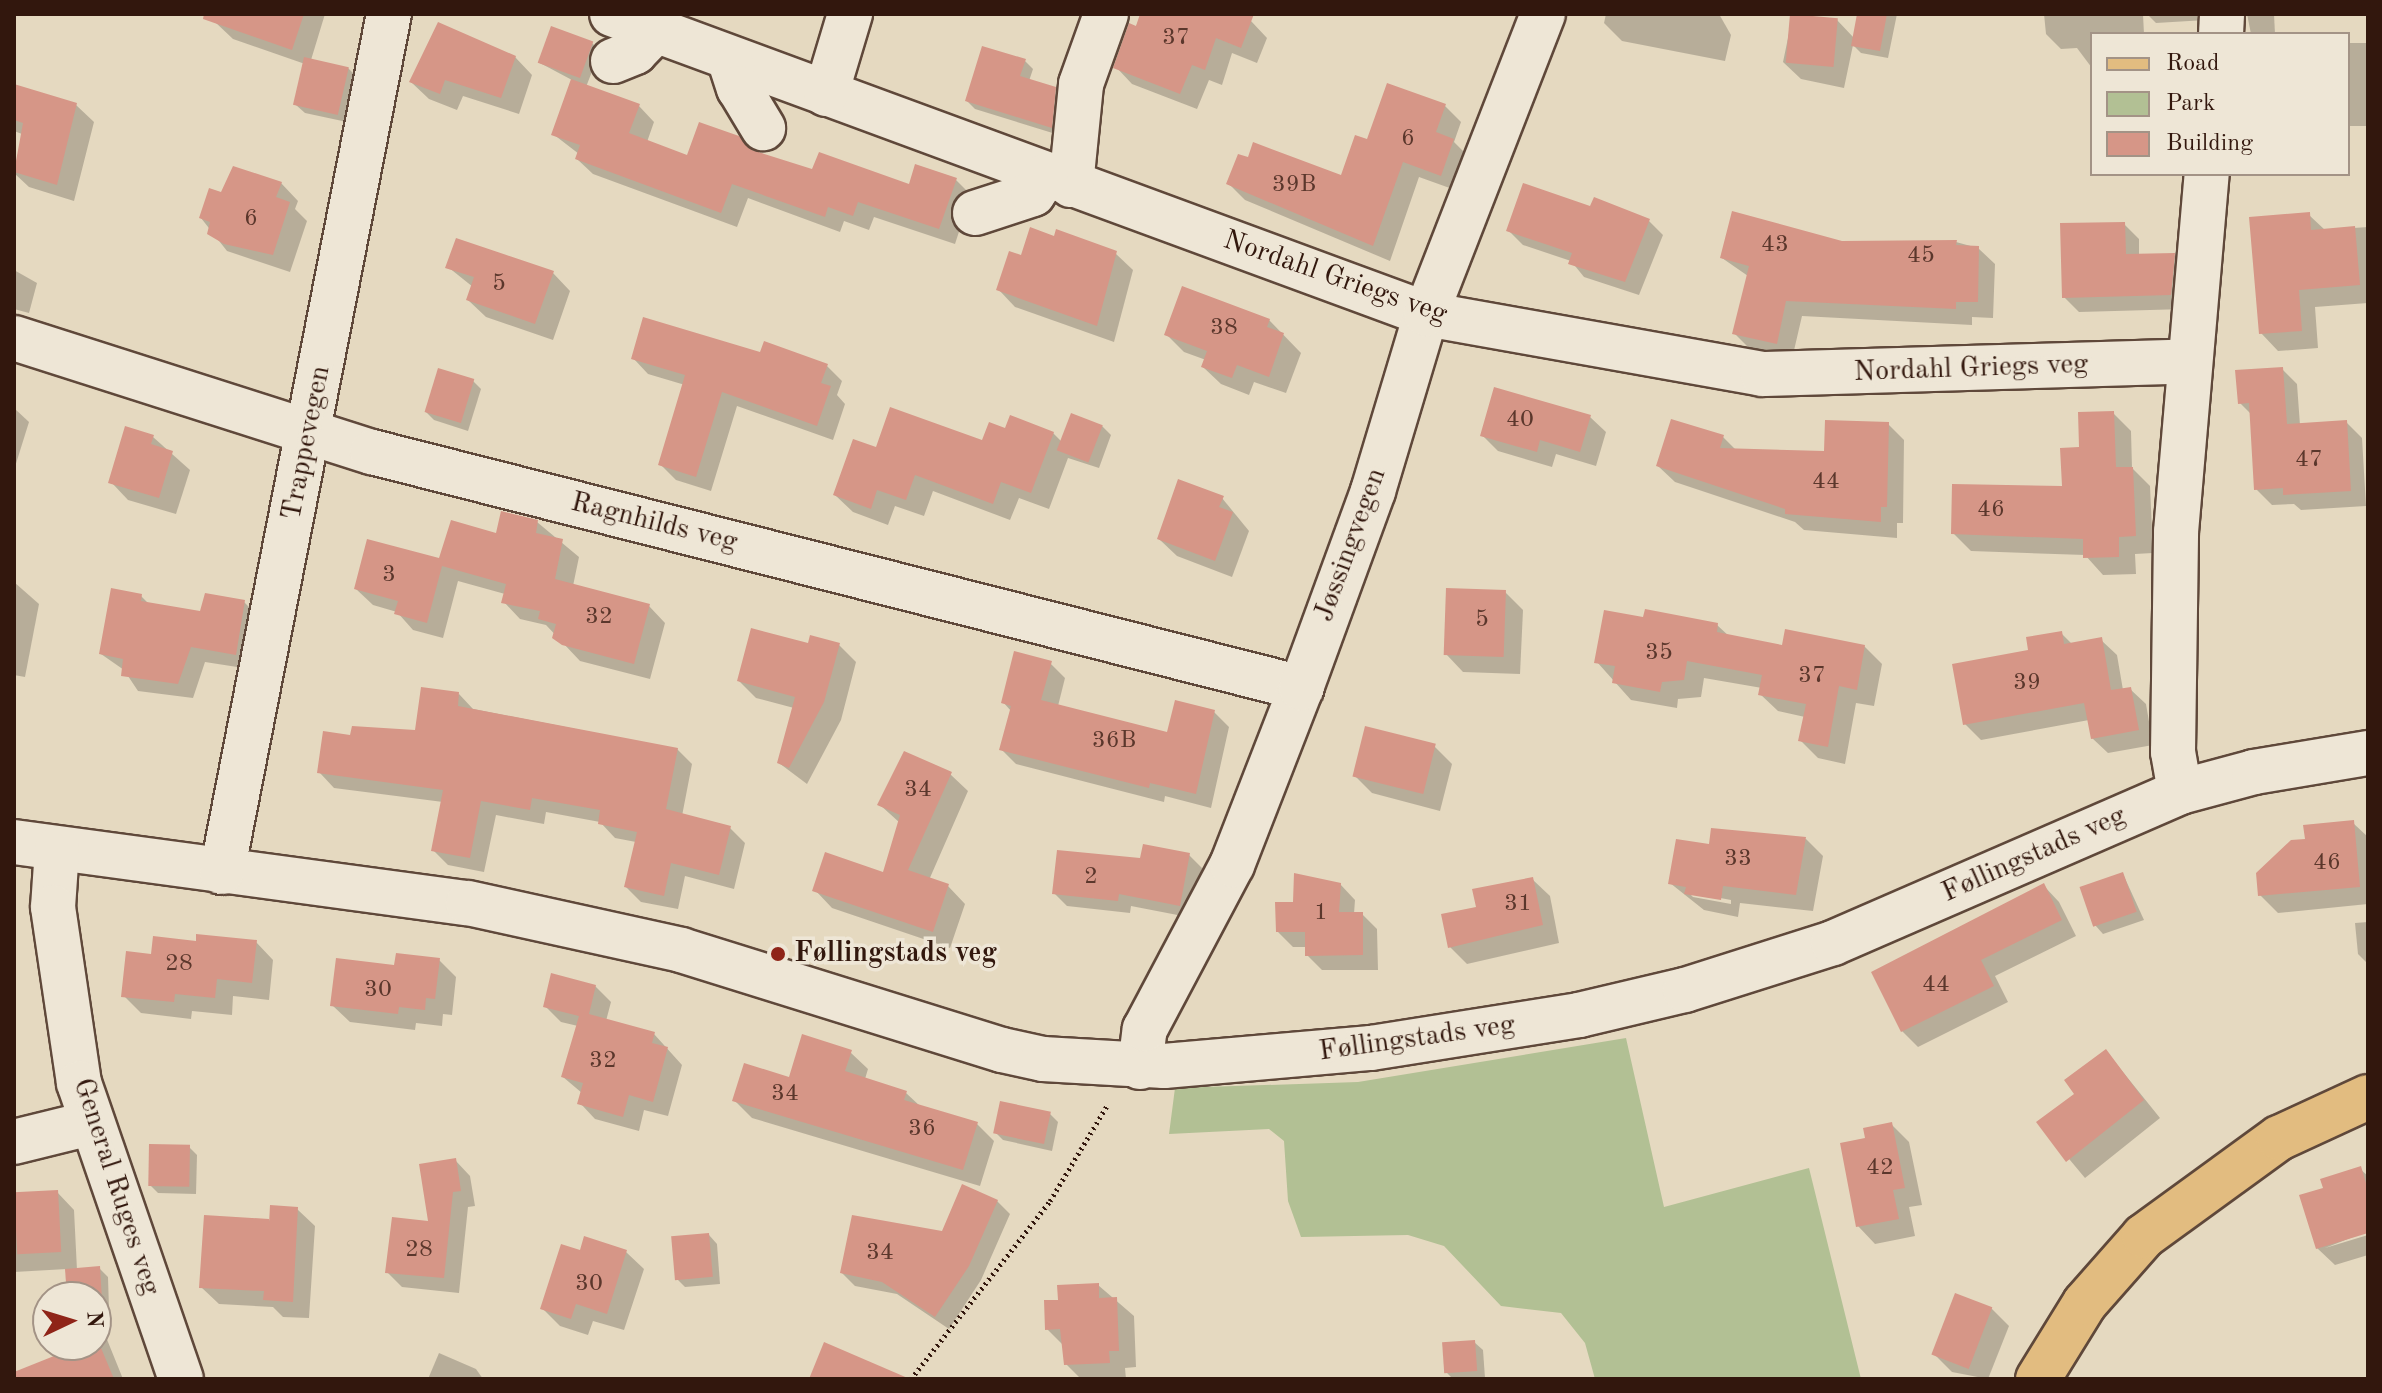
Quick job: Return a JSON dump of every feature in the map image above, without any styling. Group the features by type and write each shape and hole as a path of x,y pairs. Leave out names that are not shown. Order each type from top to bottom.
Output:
{"main road":[{"path":"2038,1379 2085,1303 2144,1236 2279,1138 2368,1097"}],"street":[{"name":"Trappevegen","path":"222,872 234,792 310,432 389,14"},
{"path":"826,94 850,14"},
{"path":"975,213 1033,194 1058,181 1081,84 1106,14"},
{"name":"Jøssingvegen","path":"1140,1067 1145,1029 1232,865 1301,688 1373,491 1426,314 1543,14"},
{"path":"613,61 635,52 644,22"},
{"name":"Nordahl Griegs veg","path":"644,22 729,58 1058,181 1426,314 1762,374 2189,361"},
{"path":"729,58 739,88 763,128"},
{"path":"2180,792 2173,752 2176,532 2207,176"},
{"name":"Ragnhilds veg","path":"14,338 310,432 1301,688"},
{"name":"Føllingstads veg","path":"14,842 529,916 748,968 1002,1050 1043,1059 1140,1067 1371,1048 1579,1015 1685,990 1833,943 2180,792 2254,772 2368,753"},
{"name":"General Ruges veg","path":"57,849 53,907 79,1083 181,1379"},
{"path":"14,1142 91,1123"}],"path":[{"path":"911,1379 1050,1201 1110,1100 1140,1067"}],"green space":[{"path":"1626,1038 1664,1207 1809,1168 1861,1379 1595,1379 1585,1343 1561,1313 1501,1306 1444,1246 1408,1235 1301,1237 1288,1201 1284,1141 1269,1129 1169,1134 1175,1088 1358,1082"}],"building":[{"path":"204,14 304,14 292,50 203,19"},
{"path":"1140,14 1254,14 1241,48 1216,38 1205,70 1192,65 1180,94 1113,68 1129,23 1136,26"},
{"path":"1790,14 1838,18 1834,67 1786,63"},
{"path":"1857,14 1887,14 1880,51 1851,46"},
{"path":"438,22 516,56 501,98 445,80 440,94 409,82"},
{"path":"551,26 593,41 580,78 538,63"},
{"path":"982,46 1026,59 1020,76 1056,87 1052,128 965,101"},
{"path":"304,57 349,67 338,115 293,105"},
{"path":"571,79 640,104 629,133 687,155 699,122 739,136 752,150 812,169 819,152 909,184 915,164 957,178 939,229 858,202 853,216 828,207 825,217 732,184 721,213 575,159 580,145 551,135"},
{"path":"1387,83 1446,104 1436,132 1454,139 1441,176 1403,162 1373,246 1226,184 1238,154 1248,157 1253,142 1341,175 1355,135 1367,139"},
{"path":"14,84 77,103 57,185 14,172 23,123 14,120"},
{"path":"233,166 282,182 276,197 290,202 273,255 224,244 207,234 210,222 199,218 209,188 221,192"},
{"path":"1523,183 1590,206 1594,197 1650,219 1625,282 1568,264 1572,253 1506,231"},
{"path":"1732,211 1842,241 1957,240 1956,245 1979,246 1978,302 1956,302 1956,309 1786,301 1777,344 1732,334 1749,266 1720,258"},
{"path":"2310,212 2311,230 2355,226 2360,285 2299,290 2302,331 2259,334 2249,217"},
{"path":"2125,222 2126,254 2175,253 2171,295 2062,298 2060,223"},
{"path":"1030,227 1054,236 1056,229 1117,251 1097,326 996,290 1009,251 1021,255"},
{"path":"456,238 554,271 535,324 466,300 474,277 445,268"},
{"path":"1182,286 1270,319 1267,327 1284,333 1269,377 1237,365 1232,378 1201,367 1207,351 1164,335"},
{"path":"643,317 760,352 764,341 828,364 821,383 831,386 817,426 722,392 696,477 658,465 685,375 631,359"},
{"path":"2283,367 2287,424 2347,420 2351,491 2283,495 2283,488 2254,490 2249,403 2238,404 2235,370"},
{"path":"438,368 474,379 461,423 425,412"},
{"path":"1494,387 1591,415 1580,452 1540,440 1537,452 1480,436"},
{"path":"890,407 982,440 989,422 1005,428 1010,415 1054,432 1031,493 1001,482 993,504 915,475 906,500 877,490 871,509 833,495 853,439 876,447"},
{"path":"2114,411 2116,467 2133,467 2136,536 2119,537 2119,557 2083,558 2083,539 1951,534 1952,484 2062,486 2060,448 2079,447 2078,412"},
{"path":"1071,413 1103,425 1088,463 1057,450"},
{"path":"1671,419 1724,435 1720,448 1824,451 1825,420 1889,422 1887,507 1881,507 1881,522 1785,514 1785,509 1656,466"},
{"path":"125,426 154,435 151,444 173,451 159,498 108,483"},
{"path":"1178,479 1224,496 1219,507 1233,512 1215,561 1157,539"},
{"path":"501,511 538,520 536,533 563,539 555,579 650,604 634,664 562,645 552,638 556,624 538,619 540,611 501,603 506,584 442,566 427,623 394,614 398,601 354,589 367,539 439,558 451,520 496,533"},
{"path":"111,588 142,594 141,601 200,611 205,593 245,600 236,655 191,647 178,684 121,676 123,659 99,654"},
{"path":"1446,588 1506,590 1504,657 1444,655"},
{"path":"1645,609 1718,623 1717,632 1782,645 1785,629 1865,645 1857,690 1839,686 1828,747 1798,741 1806,704 1758,695 1762,675 1687,661 1684,680 1662,682 1660,692 1612,683 1615,666 1594,663 1604,610 1643,617"},
{"path":"751,628 808,643 810,635 840,643 824,702 789,768 777,763 795,697 737,681"},
{"path":"2062,631 2064,644 2102,637 2111,690 2131,687 2139,730 2091,739 2084,703 1963,725 1952,664 2028,650 2026,637"},
{"path":"1014,651 1052,661 1041,700 1167,732 1175,700 1215,710 1196,794 1150,783 1149,788 999,750 1011,706 1001,703"},
{"path":"421,687 459,692 458,706 678,748 666,809 731,826 719,875 671,863 664,896 624,887 637,832 598,824 600,810 532,798 530,810 481,801 470,858 431,851 443,790 317,773 323,731 350,735 352,726 415,730"},
{"path":"1365,726 1436,744 1423,794 1352,776"},
{"path":"904,751 952,772 908,870 949,884 933,932 812,891 825,852 883,872 900,815 877,805"},
{"path":"2354,820 2360,887 2258,896 2256,873 2291,840 2305,839 2303,825"},
{"path":"1711,828 1806,837 1796,895 1723,886 1721,900 1684,894 1686,887 1668,884 1676,839 1709,844"},
{"path":"1143,844 1190,853 1180,906 1119,894 1118,901 1052,894 1057,850 1140,858"},
{"path":"2123,872 2137,912 2093,927 2080,887"},
{"path":"1294,873 1341,883 1339,912 1363,912 1363,955 1305,956 1305,932 1276,932 1275,902 1293,902"},
{"path":"1533,877 1543,925 1448,948 1441,914 1476,907 1472,889"},
{"path":"2044,883 2062,920 1981,960 1994,986 1901,1032 1871,972"},
{"path":"196,934 257,940 252,983 217,979 215,998 175,994 174,1002 121,997 126,951 151,954 153,936 196,941"},
{"path":"396,953 440,958 435,999 426,998 425,1010 399,1007 398,1014 330,1006 336,958 394,965"},
{"path":"551,973 596,985 589,1014 655,1032 652,1043 668,1047 653,1102 629,1095 623,1117 577,1104 583,1083 561,1077 579,1016 543,1007"},
{"path":"802,1034 852,1050 845,1071 907,1091 904,1100 978,1122 963,1170 732,1101 744,1063 789,1077"},
{"path":"2106,1049 2144,1100 2066,1162 2036,1122 2074,1094 2064,1080"},
{"path":"1000,1101 1051,1112 1044,1144 993,1133"},
{"path":"1892,1122 1905,1188 1893,1190 1899,1219 1856,1227 1840,1143 1865,1138 1863,1128"},
{"path":"149,1144 190,1145 189,1187 148,1186"},
{"path":"456,1158 461,1191 453,1192 444,1278 385,1273 392,1217 428,1221 419,1164"},
{"path":"2361,1166 2368,1190 2368,1233 2316,1249 2299,1195 2323,1188 2320,1179"},
{"path":"962,1184 998,1200 969,1266 935,1317 882,1282 840,1273 852,1215 942,1231"},
{"path":"58,1190 61,1252 17,1254 14,1192"},
{"path":"270,1205 298,1207 293,1302 263,1300 264,1291 199,1288 204,1215 269,1219 269,1224"},
{"path":"709,1233 713,1277 675,1280 671,1236"},
{"path":"584,1236 627,1250 607,1314 576,1304 571,1319 540,1309 561,1244 580,1250"},
{"path":"100,1266 101,1281 66,1281 65,1269"},
{"path":"1099,1283 1099,1298 1117,1297 1119,1351 1109,1351 1110,1363 1064,1365 1060,1329 1045,1330 1044,1300 1058,1300 1057,1285"},
{"path":"1955,1293 1992,1307 1969,1369 1931,1355"},
{"path":"1475,1340 1477,1371 1444,1373 1442,1342"},
{"path":"824,1342 910,1379 809,1379"},
{"path":"42,1361 106,1361 114,1379 14,1379 14,1372"}],"place":[{"name":"Føllingstads veg","path":"778,954"}]}
